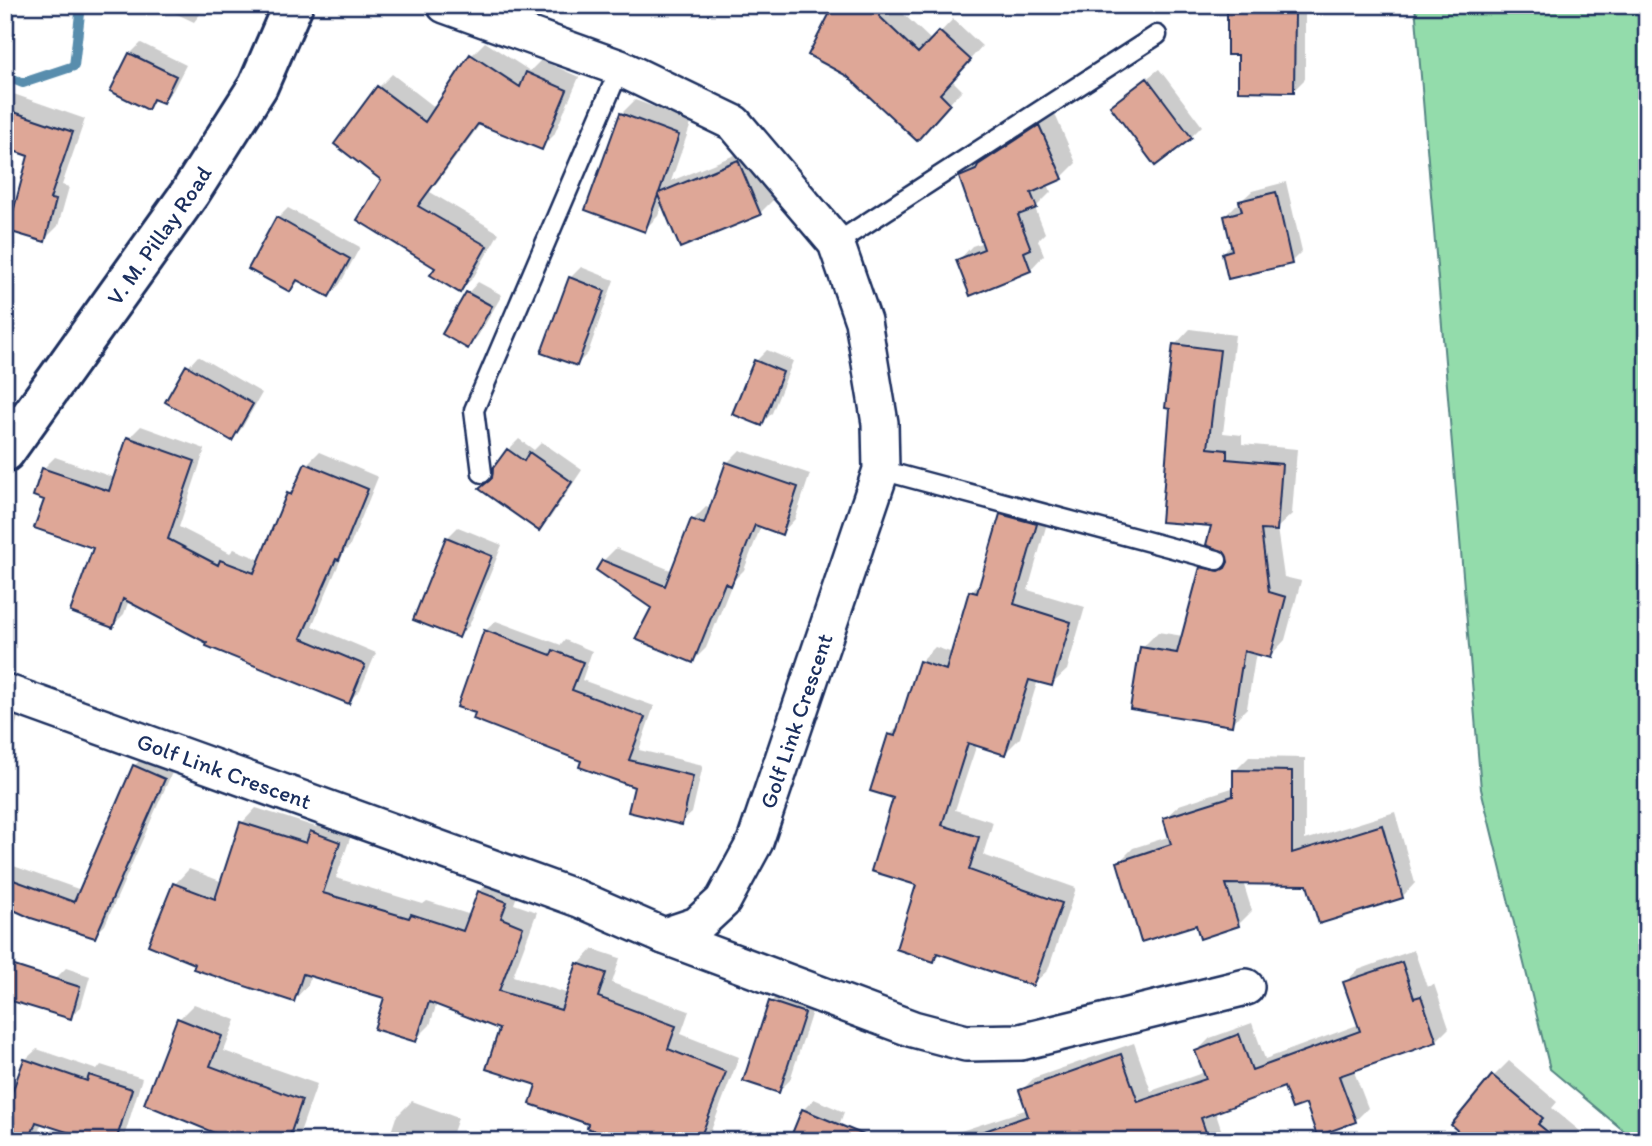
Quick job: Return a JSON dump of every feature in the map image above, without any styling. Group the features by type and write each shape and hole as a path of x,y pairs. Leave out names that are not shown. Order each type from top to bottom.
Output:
{"main road":[{"name":"V. M. Pillay Road","path":"5,452 217,150 258,86 293,5"}],"street":[{"name":"Golf Link Crescent","path":"5,692 579,899 664,936 697,925 723,901 755,842 881,470 880,423 863,321 836,243 734,123 620,68 445,5"},
{"path":"664,936 913,1028 966,1044 1021,1042 1246,987"}],"lane":[{"path":"836,243 1157,35"},
{"path":"482,473 474,410 620,68"},
{"path":"881,470 1217,560"}],"green space":[{"path":"1415,5 1647,5 1647,1141 1636,1141 1550,1069 1481,789"}],"building":[{"path":"834,5 885,5 879,16 918,53 939,31 971,60 940,94 950,104 917,141 847,76 808,55"},
{"path":"1227,9 1295,10 1294,92 1238,91 1238,55 1227,55"},
{"path":"129,53 176,76 163,103 153,99 148,110 110,91"},
{"path":"470,54 520,87 526,72 567,90 542,150 478,124 418,206 487,246 460,293 430,275 435,268 357,220 381,180 334,144 377,86 425,122"},
{"path":"1147,78 1192,138 1155,166 1110,106"},
{"path":"5,109 73,132 50,199 56,200 45,242 8,231 28,156 5,148"},
{"path":"620,113 679,135 659,193 738,160 761,215 680,248 658,195 645,232 585,210"},
{"path":"1039,125 1063,179 1031,193 1037,208 1018,215 1031,249 1024,252 1031,271 970,296 956,260 984,249 959,177 976,170 978,165"},
{"path":"1276,192 1292,264 1228,279 1222,253 1232,250 1224,216 1242,211 1239,201"},
{"path":"276,217 350,259 329,297 297,280 290,292 248,269"},
{"path":"569,277 605,291 577,366 541,353"},
{"path":"466,292 492,306 468,349 442,334"},
{"path":"1173,344 1220,350 1208,448 1227,450 1227,459 1282,464 1277,531 1261,530 1269,592 1286,597 1270,658 1244,651 1232,726 1130,709 1140,647 1177,653 1200,567 1219,571 1225,568 1228,562 1224,552 1206,545 1211,526 1161,522 1170,409 1165,408"},
{"path":"754,360 783,372 762,426 732,414"},
{"path":"186,365 253,404 232,441 165,402"},
{"path":"127,437 195,461 168,539 218,565 220,560 254,573 287,493 291,495 305,463 368,489 339,560 336,559 301,638 365,665 349,704 206,646 207,643 123,599 113,628 70,612 93,548 34,528 44,500 33,496 42,468 109,491"},
{"path":"507,449 524,461 529,452 572,482 539,531 479,489 492,478 493,468"},
{"path":"726,462 798,487 782,535 755,525 731,586 725,583 693,663 635,639 651,608 596,570 602,560 665,586 691,519 704,524"},
{"path":"1000,514 1037,524 1014,604 1071,622 1052,686 1029,680 1005,755 968,743 942,825 979,837 969,870 1062,903 1033,986 937,953 934,962 896,949 916,885 871,871 893,798 870,791 888,734 895,736 919,661 946,670 969,591 977,593"},
{"path":"446,537 492,556 459,638 413,620"},
{"path":"484,630 551,655 553,650 583,662 572,690 645,717 629,760 693,776 682,825 628,812 634,787 579,767 581,761 473,719 475,713 457,707"},
{"path":"133,765 165,779 95,938 31,918 5,906 5,877 74,902"},
{"path":"1233,770 1292,771 1292,853 1382,825 1403,898 1319,924 1307,885 1226,884 1239,926 1200,939 1196,925 1141,942 1117,862 1171,844 1163,818 1233,796"},
{"path":"240,822 306,843 310,831 340,842 323,893 409,918 411,914 463,931 478,891 507,902 501,918 523,927 499,991 561,1010 577,963 606,973 598,997 676,1026 668,1049 726,1072 699,1141 622,1141 587,1128 588,1124 530,1104 536,1085 486,1069 499,1029 429,1002 416,1042 374,1029 384,998 303,974 294,1002 193,969 195,964 148,945 173,883 215,899"},
{"path":"1402,962 1414,998 1421,996 1437,1042 1339,1076 1356,1122 1317,1136 1306,1104 1292,1109 1284,1087 1201,1118 1209,1141 971,1141 970,1136 1028,1116 1019,1090 1121,1054 1138,1102 1206,1079 1195,1051 1239,1034 1252,1070 1360,1031 1343,982"},
{"path":"5,963 80,987 71,1019 5,999"},
{"path":"769,1001 805,1013 779,1093 743,1081"},
{"path":"177,1018 222,1036 210,1066 302,1100 288,1141 234,1141 144,1104"},
{"path":"24,1059 87,1081 89,1075 132,1089 116,1141 95,1141 36,1122 29,1141 5,1141 5,1112"},
{"path":"1492,1075 1543,1118 1538,1124 1559,1141 1469,1141 1451,1125"},
{"path":"802,1109 876,1140 876,1141 789,1141"}],"waterway":[{"path":"5,76 23,83 74,66 81,5"}]}
